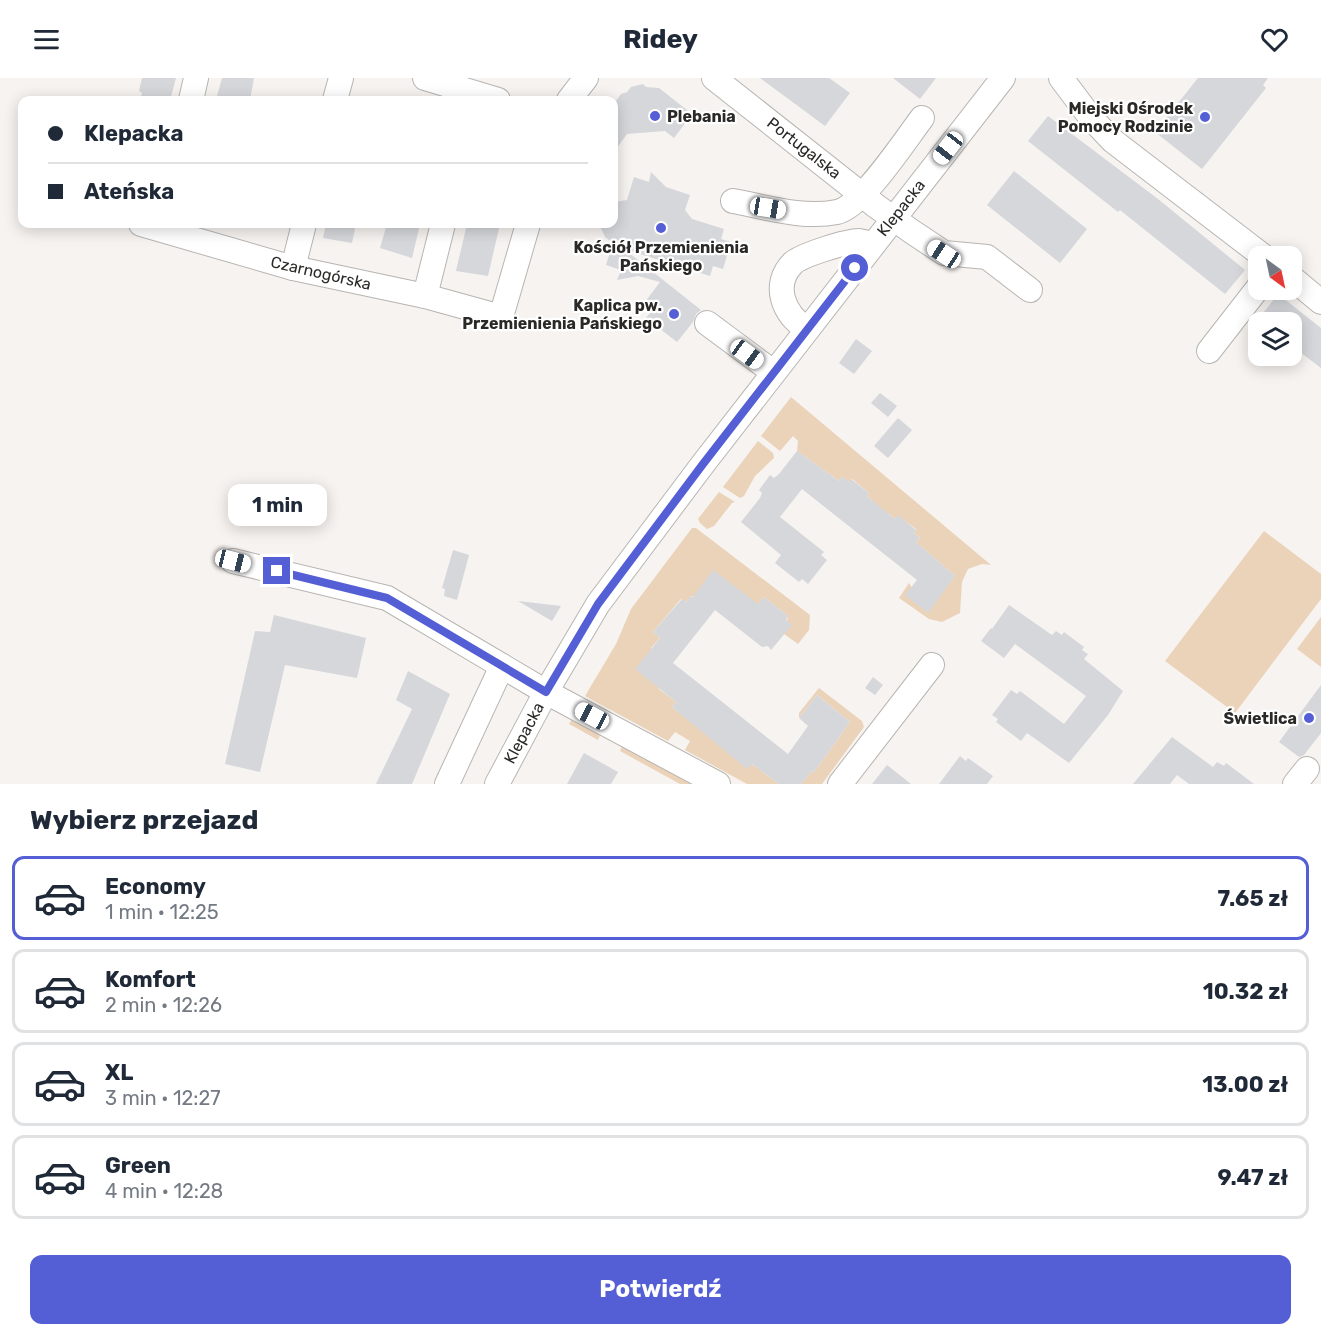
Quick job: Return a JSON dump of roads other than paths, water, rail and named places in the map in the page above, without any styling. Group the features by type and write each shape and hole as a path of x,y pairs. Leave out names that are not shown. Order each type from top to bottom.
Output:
{"street":[{"path":"192,96 196,78"},
{"path":"336,96 341,78"},
{"path":"425,78 471,96"},
{"path":"572,96 586,78"},
{"name":"Portugalska","path":"714,78 893,218 944,254 987,257 1030,290"},
{"name":"Klepacka","path":"497,784 546,692 598,604 873,243 1003,78"},
{"path":"1061,78 1091,118 1113,141 1250,246"},
{"path":"733,201 804,214 838,212 863,195 922,118"},
{"name":"Czarnogórska","path":"163,228 293,268 425,297 501,317 527,228"},
{"path":"293,268 303,228"},
{"path":"425,297 442,228"},
{"path":"807,329 796,322 787,311 782,299 782,285 786,272 794,262 812,253 857,241 873,243"},
{"path":"1302,286 1321,302"},
{"path":"1209,351 1249,300"},
{"path":"707,323 774,372"},
{"path":"233,561 387,598 546,692 715,783"},
{"path":"840,784 932,665"},
{"path":"447,784 502,666"}],"place":[{"name":"Plebania","path":"655,116"},
{"name":"Miejski Ośrodek Pomocy Rodzinie","path":"1205,117"},
{"name":"Kościół Przemienienia Pańskiego","path":"661,228"},
{"name":"Kaplica pw. Przemienienia Pańskiego","path":"674,314"},
{"name":"Świetlica","path":"1309,718"}]}
